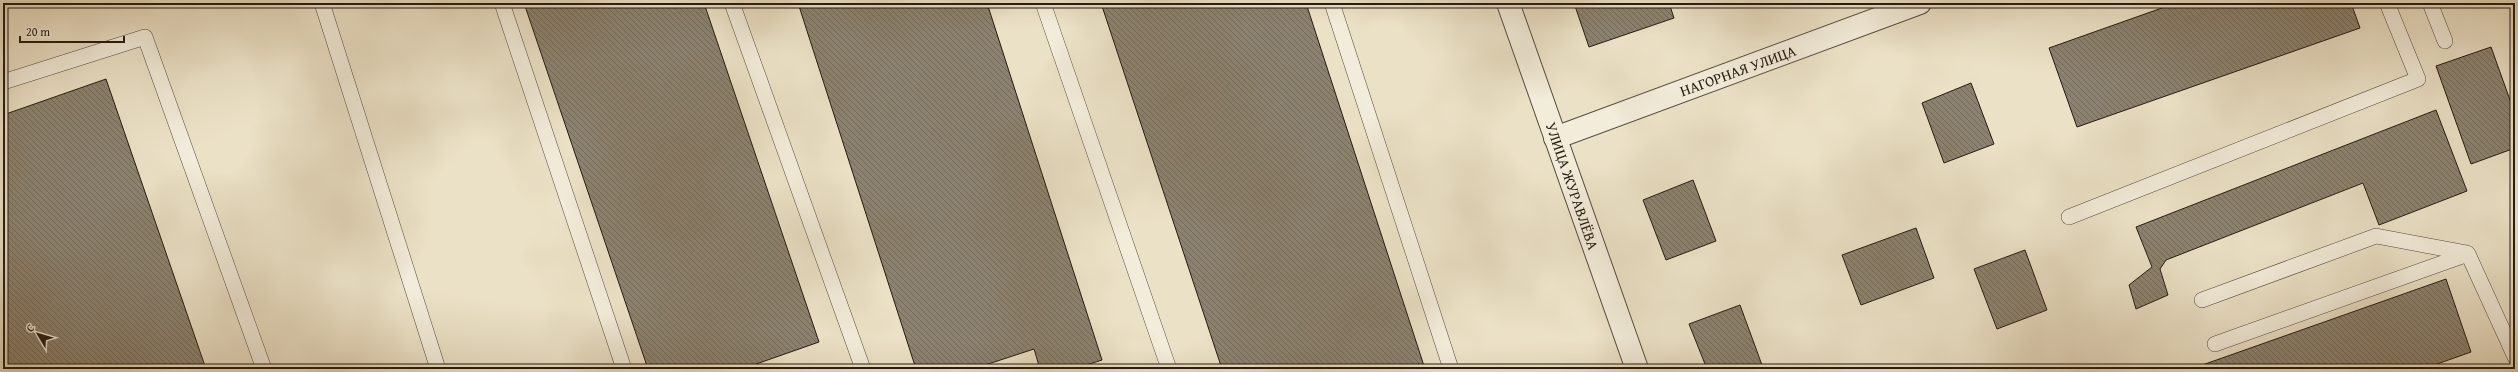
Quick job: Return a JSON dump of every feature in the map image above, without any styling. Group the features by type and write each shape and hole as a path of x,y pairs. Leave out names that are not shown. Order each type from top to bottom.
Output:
{"street":[{"name":"УЛИЦА ЖУРАВЛЁВА","path":"1508,3 1637,369"},
{"name":"НАГОРНАЯ УЛИЦА","path":"1555,138 1920,3"}],"lane":[{"path":"322,3 438,369"},
{"path":"502,3 624,369"},
{"path":"732,3 863,369"},
{"path":"1044,3 1169,369"},
{"path":"1332,3 1451,369"},
{"path":"2069,217 2418,79 2387,3"},
{"path":"2430,3 2445,41"},
{"path":"3,82 145,37 264,369"},
{"path":"2202,300 2376,236 2468,254"},
{"path":"2215,344 2468,254"},
{"path":"2468,254 2515,357"}],"building":[{"path":"524,3 704,3 819,342 742,369 648,369"},
{"path":"798,3 987,3 1102,360 1074,369 1040,369 1034,349 973,369 916,369"},
{"path":"1101,3 1306,3 1425,369 1222,369"},
{"path":"1574,3 1669,3 1674,18 1589,47"},
{"path":"2176,3 2351,3 2360,28 2077,127 2049,48"},
{"path":"2491,47 2515,114 2515,148 2471,164 2436,66"},
{"path":"106,79 206,369 3,369 3,115"},
{"path":"1971,83 1994,144 1944,163 1922,103"},
{"path":"2436,110 2467,191 2379,225 2363,183 2166,260 2160,269 2168,295 2136,309 2129,285 2152,267 2136,227"},
{"path":"1693,180 1716,241 1666,260 1643,200"},
{"path":"1916,228 1934,278 1861,305 1842,255"},
{"path":"2025,250 2047,310 1997,329 1974,269"},
{"path":"2446,279 2471,352 2423,369 2191,369"},
{"path":"1740,305 1762,365 1752,369 1707,369 1689,324"}]}
